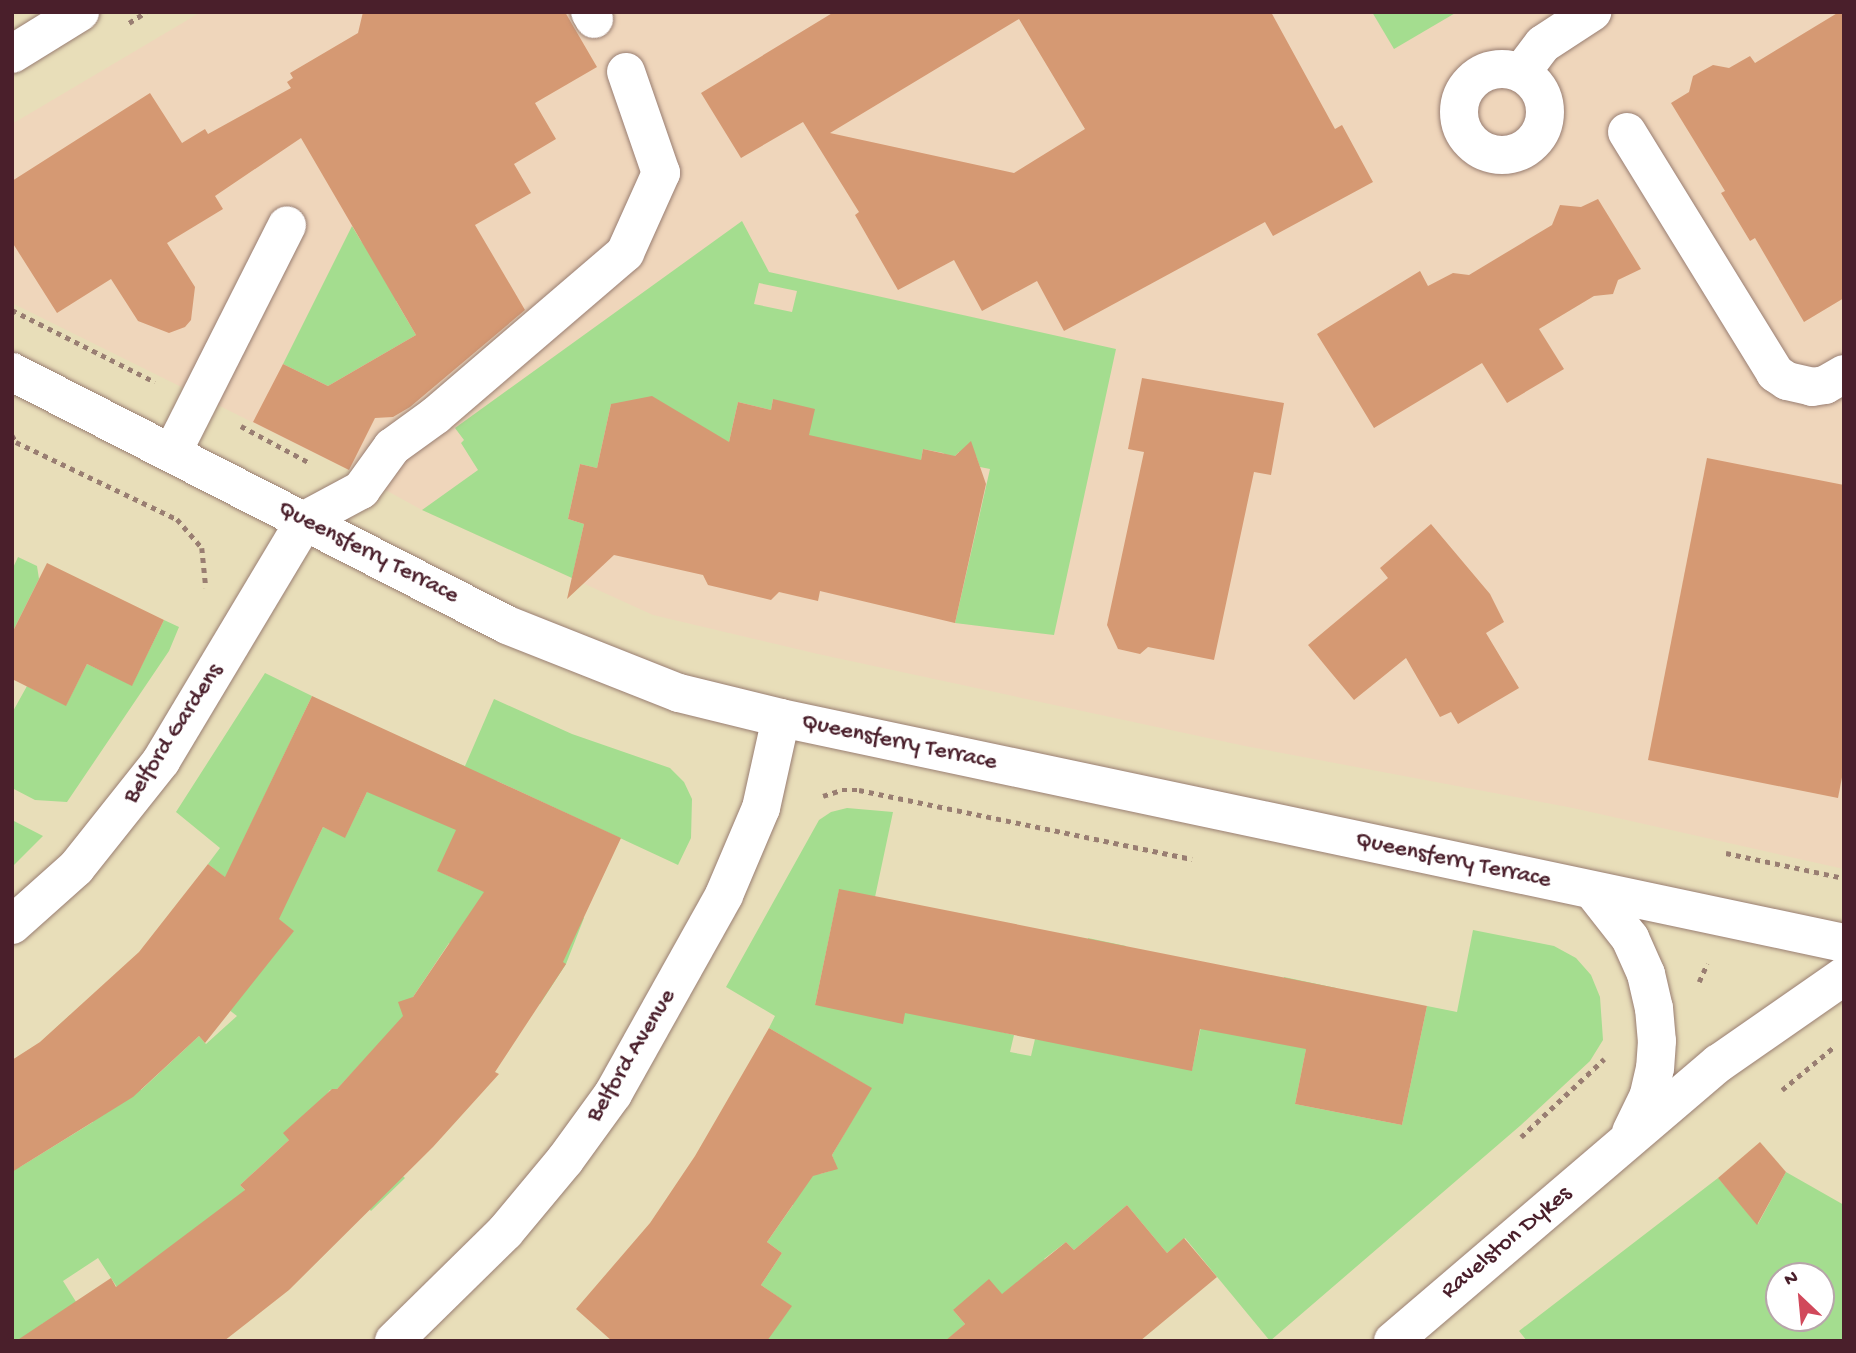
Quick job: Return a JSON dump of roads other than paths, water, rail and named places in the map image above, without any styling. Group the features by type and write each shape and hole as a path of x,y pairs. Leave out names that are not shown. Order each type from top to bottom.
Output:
{"street":[{"path":"12,54 80,12"},
{"path":"1521,73 1543,44 1592,12"},
{"path":"304,520 361,490 392,447 436,415 625,253 661,173 626,72"},
{"path":"1627,132 1775,373 1787,381 1812,387 1825,385 1844,374"},
{"path":"172,453 287,225"},
{"name":"Queensferry Terrace","path":"12,372 507,625 678,693 781,718 1844,943"},
{"name":"Belford Gardens","path":"12,925 76,868 161,761 304,520"},
{"name":"Belford Avenue","path":"394,1341 505,1232 565,1160 613,1094 724,895 761,807 781,718"},
{"name":"Ravelston Dykes","path":"1593,891 1613,912 1639,956 1654,1007 1657,1041 1649,1095 1639,1120 1622,1145"},
{"name":"Ravelston Dykes","path":"1392,1341 1718,1063 1844,976"}]}
